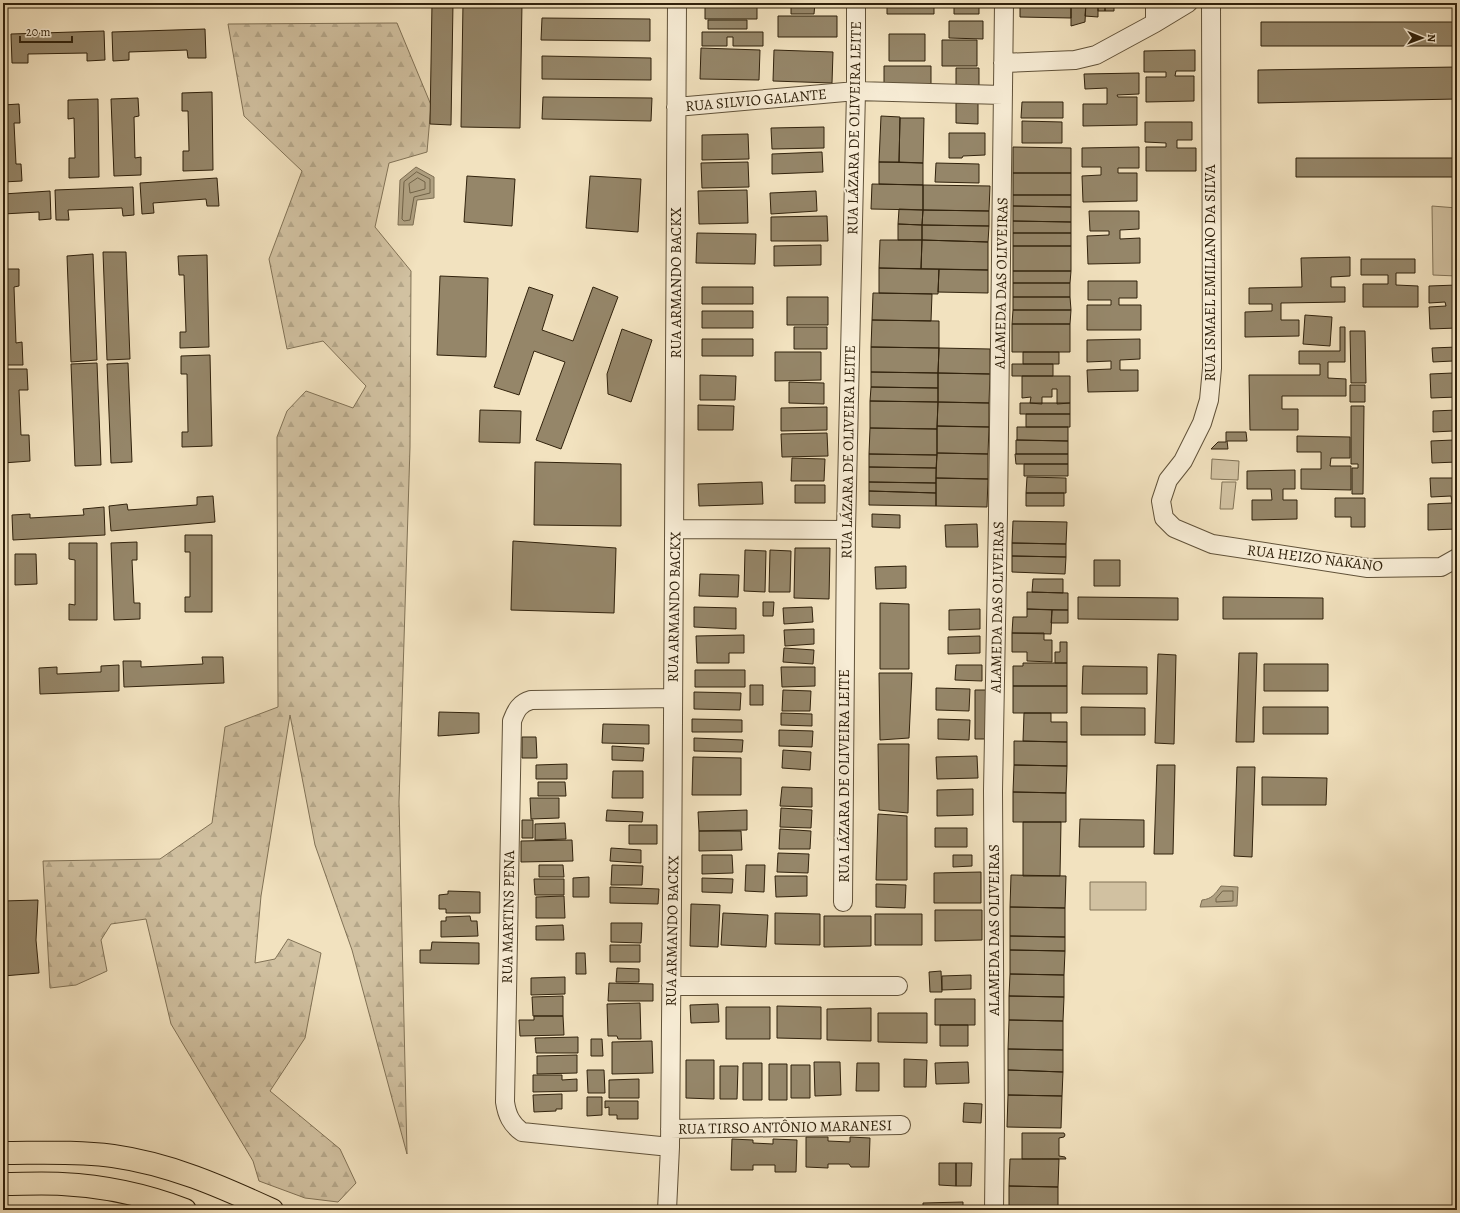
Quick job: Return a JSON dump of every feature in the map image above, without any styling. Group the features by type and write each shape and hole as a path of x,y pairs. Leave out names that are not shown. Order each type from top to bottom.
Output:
{"main road":[{"path":"3,1153 86,1154 130,1159 173,1170 210,1182 272,1210"},
{"path":"3,1184 60,1184 88,1186 142,1196 186,1210"}],"street":[{"name":"RUA ARMANDO BACKX","path":"667,1210 670,1147 675,529 677,3"},
{"name":"RUA LÁZARA DE OLIVEIRA LEITE","path":"843,902 846,530 856,91 856,3"},
{"name":"ALAMEDA DAS OLIVEIRAS","path":"994,1210 995,1122 993,791 1004,3"},
{"path":"1155,3 1155,23"},
{"path":"1003,63 1075,60 1096,55 1188,3"},
{"name":"RUA ISMAEL EMILIANO DA SILVA","path":"1174,528 1164,518 1161,501 1168,480 1183,461 1202,423 1208,400 1212,368 1211,3"},
{"name":"RUA SILVIO GALANTE","path":"676,107 856,91 1003,95"},
{"name":"RUA HEIZO NAKANO","path":"1174,528 1212,544 1368,568 1441,567 1457,558"},
{"path":"675,529 846,530"},
{"name":"RUA MARTINS PENA","path":"670,1147 522,1132 509,1118 505,1102 512,721 516,710 524,702 531,700 673,698"},
{"path":"671,986 898,986"},
{"name":"RUA TIRSO ANTÔNIO MARANESI","path":"670,1129 901,1125"}],"green space":[{"path":"397,23 431,105 427,152 389,163 375,227 411,271 410,447 399,802 407,1154 352,950 315,845 290,715 261,896 255,963 275,959 288,939 321,953 305,1038 270,1091 340,1149 356,1183 338,1202 305,1198 259,1181 253,1161 171,1024 146,919 111,924 101,940 107,971 76,985 50,988 43,861 160,859 212,823 225,727 278,707 277,437 287,411 306,391 353,408 366,386 323,341 287,349 269,259 302,171 244,116 228,24"},
{"path":"1432,206 1457,208 1457,276 1433,275"},
{"path":"1212,459 1239,461 1238,480 1211,479"},
{"path":"1222,482 1236,482 1233,509 1220,509"},
{"path":"1090,882 1146,882 1146,910 1090,910"}],"water":[{"path":"416,167 434,177 434,198 417,200 413,225 398,225 400,180"},
{"path":"1221,886 1238,887 1237,906 1200,907 1202,900 1211,897"}],"building":[{"path":"432,3 453,3 451,125 430,124"},
{"path":"463,3 522,3 520,128 461,127"},
{"path":"791,3 815,3 814,14 791,14"},
{"path":"887,3 934,3 934,14 887,14"},
{"path":"954,3 979,3 979,14 954,14"},
{"path":"1020,3 1071,4 1071,18 1020,17"},
{"path":"1071,3 1086,3 1085,22 1071,26"},
{"path":"1086,3 1098,3 1098,17 1085,16"},
{"path":"1098,3 1105,3 1105,11 1098,11"},
{"path":"1105,3 1114,3 1114,11 1105,11"},
{"path":"705,4 757,4 757,19 705,19"},
{"path":"778,16 837,16 837,37 778,37"},
{"path":"542,18 650,19 650,41 541,40"},
{"path":"708,20 747,20 747,29 708,29"},
{"path":"949,21 983,21 983,39 949,38"},
{"path":"1261,22 1457,22 1457,46 1261,46"},
{"path":"205,29 206,58 188,58 187,50 129,52 129,60 113,61 112,32"},
{"path":"104,31 105,60 87,61 87,53 28,54 28,63 12,63 11,34"},
{"path":"702,32 763,32 763,46 733,46 733,37 727,37 727,46 702,46"},
{"path":"3,34 5,34 6,63 3,63"},
{"path":"889,34 925,34 925,61 889,61"},
{"path":"942,40 977,40 977,66 942,66"},
{"path":"701,48 760,50 759,80 700,79"},
{"path":"774,50 833,52 832,83 773,81"},
{"path":"1195,50 1195,71 1176,71 1175,76 1194,76 1194,101 1146,102 1146,77 1166,77 1166,72 1144,72 1144,51"},
{"path":"542,56 651,58 651,80 542,79"},
{"path":"884,66 931,66 931,91 884,85"},
{"path":"1457,67 1457,99 1258,103 1258,70"},
{"path":"956,68 979,68 979,91 956,91"},
{"path":"1139,73 1139,94 1117,95 1118,97 1137,97 1137,125 1083,126 1083,104 1107,104 1107,88 1085,89 1084,74"},
{"path":"212,92 213,170 183,171 183,151 189,151 188,111 182,111 182,93"},
{"path":"543,97 652,98 651,121 542,119"},
{"path":"138,98 139,116 134,117 135,158 141,157 141,175 114,176 111,99"},
{"path":"98,99 99,177 69,178 69,158 75,158 74,118 68,119 68,100"},
{"path":"1022,102 1063,102 1063,118 1021,118"},
{"path":"956,103 978,103 978,124 956,123"},
{"path":"19,104 20,123 14,123 16,164 21,164 22,181 3,182 3,105"},
{"path":"881,116 900,117 899,162 879,162"},
{"path":"900,118 924,118 923,163 899,162"},
{"path":"1022,121 1062,122 1062,143 1022,143"},
{"path":"1145,122 1192,122 1192,140 1177,140 1177,148 1196,148 1196,171 1146,171 1146,147 1166,147 1166,143 1145,142"},
{"path":"824,127 824,148 772,149 771,128"},
{"path":"949,133 985,133 985,155 949,158"},
{"path":"748,134 749,159 702,160 702,135"},
{"path":"1013,147 1071,148 1071,173 1013,173"},
{"path":"1139,147 1139,168 1118,168 1118,173 1137,173 1137,201 1083,202 1082,176 1101,175 1101,167 1082,167 1082,148"},
{"path":"822,152 823,172 772,174 772,154"},
{"path":"1296,158 1457,158 1457,177 1296,177"},
{"path":"748,162 749,187 702,188 701,163"},
{"path":"879,162 923,163 923,185 879,184"},
{"path":"936,163 979,164 979,183 935,182"},
{"path":"1013,173 1071,173 1071,195 1013,195"},
{"path":"467,176 515,179 512,226 464,222"},
{"path":"590,176 641,179 638,232 586,228"},
{"path":"217,178 219,206 207,206 206,199 153,203 154,213 142,214 140,183"},
{"path":"872,184 923,185 923,210 871,209"},
{"path":"923,185 990,186 989,211 923,210"},
{"path":"133,187 134,215 123,216 122,208 68,210 69,220 56,220 55,190"},
{"path":"747,190 748,223 699,224 698,191"},
{"path":"50,191 51,219 39,220 39,212 3,214 3,194"},
{"path":"816,191 817,211 771,214 770,193"},
{"path":"1013,195 1071,195 1071,207 1013,206"},
{"path":"1013,206 1071,207 1071,222 1013,221"},
{"path":"899,209 923,210 922,225 898,224"},
{"path":"923,210 989,211 989,226 922,225"},
{"path":"1089,211 1139,211 1139,229 1120,230 1120,239 1140,238 1140,263 1088,264 1087,236 1109,235 1109,231 1090,231"},
{"path":"827,216 828,241 771,241 771,217"},
{"path":"1013,221 1071,222 1071,233 1013,233"},
{"path":"898,224 922,225 922,240 898,240"},
{"path":"922,225 989,226 988,242 922,240"},
{"path":"697,233 756,234 755,264 696,263"},
{"path":"1013,233 1071,233 1071,246 1013,246"},
{"path":"880,240 922,240 921,269 879,268"},
{"path":"922,240 988,242 988,270 921,269"},
{"path":"821,245 821,265 774,266 774,246"},
{"path":"1013,246 1071,246 1071,271 1013,271"},
{"path":"103,252 126,252 130,359 107,360"},
{"path":"93,254 97,360 71,362 67,256"},
{"path":"207,255 209,347 180,348 180,332 186,332 184,275 179,275 178,256"},
{"path":"1350,257 1350,276 1331,277 1331,287 1345,287 1345,302 1281,303 1281,320 1299,320 1299,336 1245,337 1245,312 1272,311 1272,304 1249,304 1249,288 1302,287 1301,258"},
{"path":"1361,259 1415,259 1415,273 1396,273 1396,285 1418,286 1418,307 1363,307 1363,284 1388,284 1388,275 1361,275"},
{"path":"879,268 939,269 938,294 879,293"},
{"path":"3,269 19,269 19,286 14,287 16,343 22,342 23,365 3,365"},
{"path":"939,269 988,270 988,293 938,292"},
{"path":"1013,271 1071,271 1070,283 1013,283"},
{"path":"440,276 488,278 486,357 437,355"},
{"path":"1088,281 1137,281 1137,298 1119,298 1119,305 1141,305 1141,330 1087,330 1087,305 1111,305 1111,300 1088,300"},
{"path":"1013,283 1070,283 1070,297 1013,297"},
{"path":"1457,285 1457,328 1430,329 1429,307 1446,306 1445,302 1429,303 1429,286"},
{"path":"529,287 553,295 542,330 573,341 593,287 618,297 561,449 536,440 565,362 534,351 519,395 494,387"},
{"path":"702,287 753,287 753,304 702,304"},
{"path":"873,293 932,294 931,321 872,320"},
{"path":"787,297 828,297 828,325 787,325"},
{"path":"1013,297 1070,297 1071,310 1013,310"},
{"path":"1013,310 1071,310 1070,324 1012,324"},
{"path":"702,311 753,311 753,328 702,328"},
{"path":"1305,315 1332,317 1330,346 1303,344"},
{"path":"872,320 939,321 939,348 871,347"},
{"path":"1012,324 1070,324 1070,352 1012,352"},
{"path":"794,327 827,327 827,349 794,349"},
{"path":"1340,327 1345,327 1345,362 1328,362 1328,378 1346,379 1346,396 1282,396 1282,409 1298,409 1298,430 1250,430 1249,375 1320,375 1320,364 1299,364 1299,351 1340,351"},
{"path":"622,329 652,340 631,402 608,394 607,374"},
{"path":"1350,331 1365,331 1366,383 1351,383"},
{"path":"702,339 753,339 753,356 702,356"},
{"path":"1140,339 1140,359 1120,360 1120,370 1138,370 1138,391 1088,392 1087,370 1111,369 1111,361 1087,362 1087,340"},
{"path":"871,347 939,348 938,373 871,372"},
{"path":"1457,347 1457,397 1431,398 1430,374 1453,373 1453,361 1433,362 1432,348"},
{"path":"939,348 990,349 990,374 938,373"},
{"path":"775,352 821,352 821,380 775,381"},
{"path":"1023,352 1059,352 1059,364 1023,364"},
{"path":"210,355 212,446 182,447 182,432 188,432 187,374 181,374 181,356"},
{"path":"97,363 101,465 75,466 71,364"},
{"path":"128,363 132,462 111,463 107,364"},
{"path":"1012,364 1053,364 1053,376 1012,376"},
{"path":"3,369 27,369 28,390 19,390 21,435 29,435 30,461 3,463"},
{"path":"871,372 938,373 938,388 871,387"},
{"path":"938,373 990,374 989,403 938,402"},
{"path":"700,375 736,376 735,400 700,400"},
{"path":"1022,376 1070,376 1070,403 1057,404 1057,389 1052,389 1052,397 1042,397 1042,404 1030,403 1031,397 1022,398"},
{"path":"789,382 824,383 824,404 789,403"},
{"path":"1350,385 1365,385 1365,402 1350,402"},
{"path":"871,387 938,388 938,402 870,401"},
{"path":"870,401 938,402 937,429 870,428"},
{"path":"938,402 989,403 989,427 937,426"},
{"path":"1020,403 1070,403 1070,414 1020,414"},
{"path":"698,405 734,406 733,430 698,430"},
{"path":"1351,406 1364,406 1363,494 1352,494 1352,468 1358,468 1358,464 1351,464"},
{"path":"827,407 827,430 781,431 781,408"},
{"path":"480,410 521,411 520,443 479,442"},
{"path":"1457,410 1457,462 1432,463 1431,441 1453,440 1453,431 1433,432 1433,411"},
{"path":"1026,414 1070,414 1070,427 1026,427"},
{"path":"937,426 989,427 988,454 937,453"},
{"path":"1017,427 1068,427 1068,441 1017,440"},
{"path":"870,428 937,429 937,455 869,454"},
{"path":"1226,432 1246,432 1247,441 1227,441 1228,449 1211,449 1218,442 1226,442"},
{"path":"827,433 828,456 782,457 781,434"},
{"path":"1297,436 1350,437 1350,458 1331,458 1330,466 1351,466 1351,490 1301,489 1301,469 1321,469 1321,452 1297,452"},
{"path":"1016,440 1068,441 1068,454 1016,454"},
{"path":"937,453 988,454 988,479 936,478"},
{"path":"869,454 937,455 936,468 869,467"},
{"path":"1015,454 1068,454 1068,464 1016,464"},
{"path":"792,458 825,459 824,481 791,481"},
{"path":"535,462 621,464 621,526 534,525"},
{"path":"1024,464 1068,464 1068,476 1024,476"},
{"path":"869,467 936,468 936,483 869,482"},
{"path":"1295,470 1295,489 1283,489 1283,500 1297,500 1297,519 1252,520 1252,500 1272,500 1271,489 1247,489 1247,471"},
{"path":"1027,477 1066,478 1066,493 1026,493"},
{"path":"936,478 988,479 987,507 936,506"},
{"path":"1430,478 1457,478 1457,529 1428,530 1428,504 1452,503 1451,496 1431,497"},
{"path":"762,482 763,504 699,506 698,484"},
{"path":"869,482 936,483 936,493 869,491"},
{"path":"795,485 825,485 825,503 795,503"},
{"path":"869,491 936,493 936,506 869,505"},
{"path":"1026,493 1064,493 1064,506 1026,506"},
{"path":"213,496 215,522 111,531 109,506 127,504 128,510 197,505 197,497"},
{"path":"1335,498 1365,498 1365,527 1351,527 1351,517 1335,517"},
{"path":"104,507 105,535 13,540 12,515 30,514 30,518 84,515 83,509"},
{"path":"872,514 900,515 900,528 872,527"},
{"path":"1013,521 1067,522 1066,544 1012,543"},
{"path":"977,524 978,547 946,547 945,525"},
{"path":"185,535 212,535 212,612 185,612 185,597 190,597 190,552 185,552"},
{"path":"513,541 616,548 614,613 511,610"},
{"path":"137,542 137,560 132,560 134,603 140,603 140,619 114,620 111,543"},
{"path":"69,543 97,543 97,620 69,620 69,604 75,605 75,560 69,559"},
{"path":"1012,543 1066,544 1066,557 1012,556"},
{"path":"795,548 830,548 829,599 794,598"},
{"path":"745,550 766,551 765,592 744,591"},
{"path":"770,550 791,551 790,592 769,592"},
{"path":"15,554 36,554 37,584 15,585"},
{"path":"1012,556 1066,557 1065,574 1012,572"},
{"path":"1094,560 1120,560 1120,586 1094,586"},
{"path":"906,566 906,588 876,589 875,567"},
{"path":"700,574 739,575 738,597 699,596"},
{"path":"1033,579 1063,579 1063,593 1032,592"},
{"path":"1027,592 1068,593 1068,610 1027,609"},
{"path":"1078,597 1178,598 1178,620 1078,619"},
{"path":"1223,597 1323,598 1323,619 1223,619"},
{"path":"763,602 774,602 773,616 763,616"},
{"path":"880,603 909,604 909,669 880,669"},
{"path":"694,607 736,608 736,629 694,627"},
{"path":"812,607 813,622 784,624 783,608"},
{"path":"980,609 980,629 949,630 949,610"},
{"path":"1027,609 1052,610 1051,634 1012,633 1013,617 1027,617"},
{"path":"1052,610 1068,610 1068,623 1051,623"},
{"path":"814,629 814,644 785,646 784,630"},
{"path":"1012,633 1044,633 1044,640 1052,640 1052,662 1027,661 1027,652 1012,652"},
{"path":"744,635 744,653 729,653 729,663 697,663 696,636"},
{"path":"980,636 980,653 948,654 948,637"},
{"path":"1060,642 1067,642 1067,663 1055,663 1055,652 1060,652"},
{"path":"784,648 814,650 813,664 783,662"},
{"path":"1239,653 1257,653 1254,742 1236,742"},
{"path":"1158,654 1176,655 1174,744 1155,743"},
{"path":"202,657 223,657 224,683 124,687 123,661 141,661 141,667 203,664"},
{"path":"1023,663 1067,663 1067,686 1013,686 1013,666 1023,666"},
{"path":"1264,664 1328,664 1328,691 1264,691"},
{"path":"119,665 119,691 40,694 39,668 57,667 57,674 101,672 101,666"},
{"path":"956,665 982,665 982,681 955,680"},
{"path":"1083,666 1147,667 1147,694 1082,694"},
{"path":"781,667 815,667 815,686 782,687"},
{"path":"695,670 745,670 745,687 695,687"},
{"path":"879,673 912,673 909,738 880,740"},
{"path":"750,685 763,685 763,705 750,705"},
{"path":"1013,686 1067,686 1067,713 1013,713"},
{"path":"936,688 970,689 969,711 936,710"},
{"path":"783,690 811,691 810,711 782,711"},
{"path":"975,690 990,690 990,739 975,739"},
{"path":"694,692 741,693 740,710 694,709"},
{"path":"1081,707 1145,708 1145,735 1081,735"},
{"path":"1263,707 1328,707 1328,734 1263,734"},
{"path":"439,712 479,713 479,733 438,736"},
{"path":"781,713 812,714 812,726 781,725"},
{"path":"1024,713 1051,713 1051,722 1067,722 1067,742 1023,741"},
{"path":"692,719 742,720 742,732 692,732"},
{"path":"938,719 970,720 969,740 938,739"},
{"path":"603,724 649,725 649,744 602,743"},
{"path":"779,730 813,731 812,747 779,746"},
{"path":"522,737 536,737 537,758 522,758"},
{"path":"694,738 743,740 742,752 694,751"},
{"path":"1014,741 1067,742 1067,766 1014,765"},
{"path":"878,744 909,744 908,813 879,810"},
{"path":"612,746 644,748 643,761 612,760"},
{"path":"783,750 811,752 810,770 782,768"},
{"path":"977,756 978,778 937,779 936,757"},
{"path":"693,757 741,758 741,795 692,795"},
{"path":"567,764 567,779 536,779 536,765"},
{"path":"1014,765 1067,766 1066,793 1013,792"},
{"path":"1157,765 1175,765 1173,854 1154,854"},
{"path":"1237,767 1255,767 1252,857 1234,856"},
{"path":"613,771 643,771 643,798 612,798"},
{"path":"1262,777 1327,778 1326,805 1262,805"},
{"path":"538,782 565,782 566,796 538,796"},
{"path":"782,787 812,788 812,807 780,806"},
{"path":"973,789 973,815 937,816 937,790"},
{"path":"1013,792 1066,793 1066,822 1013,822"},
{"path":"530,798 559,798 559,818 531,819"},
{"path":"781,808 812,810 811,828 780,827"},
{"path":"607,810 643,812 642,822 606,821"},
{"path":"747,810 747,830 699,831 698,812"},
{"path":"878,814 907,816 907,880 876,880"},
{"path":"1080,819 1144,820 1144,847 1079,847"},
{"path":"522,820 533,820 533,838 522,838"},
{"path":"1023,822 1061,822 1060,876 1023,876"},
{"path":"565,823 566,839 535,840 535,824"},
{"path":"629,825 657,825 657,844 629,844"},
{"path":"935,828 967,828 967,847 935,847"},
{"path":"780,829 811,831 810,849 779,849"},
{"path":"699,831 741,831 742,850 699,851"},
{"path":"572,840 573,861 521,862 521,841"},
{"path":"611,848 641,850 641,863 610,861"},
{"path":"778,853 809,854 808,873 777,872"},
{"path":"702,855 732,855 733,873 702,874"},
{"path":"953,855 972,855 972,866 953,867"},
{"path":"539,865 563,865 564,877 539,877"},
{"path":"612,865 643,866 642,885 611,885"},
{"path":"746,865 765,865 764,892 745,891"},
{"path":"981,872 981,903 934,903 934,873"},
{"path":"1011,875 1066,876 1065,908 1010,907"},
{"path":"775,876 807,876 807,896 776,897"},
{"path":"589,877 589,897 573,897 573,878"},
{"path":"702,878 733,879 732,893 702,892"},
{"path":"534,879 564,879 564,895 535,895"},
{"path":"876,884 906,885 905,908 876,907"},
{"path":"610,887 659,889 658,904 610,903"},
{"path":"448,891 480,892 480,913 446,913 446,909 439,909 439,895 448,894"},
{"path":"564,896 565,918 536,918 536,897"},
{"path":"38,900 36,940 39,973 3,976 3,901"},
{"path":"691,904 720,905 718,947 690,946"},
{"path":"1010,907 1065,908 1065,937 1010,936"},
{"path":"935,910 982,910 982,940 935,941"},
{"path":"723,913 768,915 766,947 721,945"},
{"path":"775,913 820,914 820,945 775,944"},
{"path":"875,914 922,914 922,945 875,945"},
{"path":"470,916 471,921 477,921 478,936 441,937 441,921 446,921 446,917"},
{"path":"824,916 871,916 871,946 824,947"},
{"path":"611,923 642,923 641,943 611,942"},
{"path":"563,925 564,940 536,940 536,926"},
{"path":"1010,936 1065,937 1065,951 1010,950"},
{"path":"432,942 479,943 479,964 420,963 420,950 431,950"},
{"path":"610,945 640,945 640,962 610,962"},
{"path":"1010,950 1065,951 1064,975 1010,974"},
{"path":"576,953 585,953 586,974 576,974"},
{"path":"617,968 639,969 639,982 616,982"},
{"path":"941,971 942,992 930,992 929,972"},
{"path":"1010,974 1064,975 1064,997 1009,996"},
{"path":"971,975 971,989 942,990 942,976"},
{"path":"565,977 565,994 531,995 531,978"},
{"path":"609,983 653,984 653,1001 608,1001"},
{"path":"563,996 563,1016 533,1016 532,997"},
{"path":"1009,996 1064,997 1063,1021 1009,1020"},
{"path":"935,999 975,999 975,1025 935,1025"},
{"path":"640,1003 641,1039 618,1039 617,1036 608,1036 607,1004"},
{"path":"718,1004 719,1022 691,1023 690,1005"},
{"path":"777,1006 821,1007 821,1039 777,1038"},
{"path":"726,1007 770,1007 770,1039 726,1039"},
{"path":"871,1008 871,1041 827,1040 827,1009"},
{"path":"878,1013 927,1013 927,1043 878,1042"},
{"path":"534,1016 563,1016 564,1035 520,1036 519,1020 534,1020"},
{"path":"1009,1020 1063,1021 1063,1050 1008,1049"},
{"path":"940,1025 968,1025 968,1046 940,1046"},
{"path":"578,1037 578,1053 536,1053 535,1038"},
{"path":"591,1039 602,1039 603,1056 591,1056"},
{"path":"652,1041 653,1073 612,1074 612,1042"},
{"path":"1008,1049 1063,1050 1063,1072 1008,1070"},
{"path":"577,1055 577,1073 537,1074 537,1056"},
{"path":"904,1059 927,1060 926,1087 904,1087"},
{"path":"686,1060 714,1060 714,1099 686,1098"},
{"path":"814,1062 840,1062 841,1095 815,1096"},
{"path":"968,1062 969,1083 936,1084 935,1063"},
{"path":"743,1063 762,1063 762,1100 743,1100"},
{"path":"857,1063 879,1063 879,1091 856,1091"},
{"path":"769,1064 787,1064 787,1100 769,1100"},
{"path":"791,1065 810,1065 810,1098 791,1098"},
{"path":"720,1066 738,1066 737,1099 720,1099"},
{"path":"587,1070 604,1070 605,1093 588,1093"},
{"path":"1008,1070 1063,1072 1062,1096 1008,1095"},
{"path":"533,1075 562,1075 562,1080 577,1079 577,1091 533,1092"},
{"path":"639,1079 639,1098 609,1098 609,1080"},
{"path":"562,1094 562,1109 556,1109 556,1111 534,1112 533,1095"},
{"path":"1008,1095 1062,1096 1061,1128 1007,1127"},
{"path":"587,1097 602,1097 602,1115 587,1116"},
{"path":"605,1101 638,1101 638,1119 617,1119 617,1115 609,1115 609,1107 605,1108"},
{"path":"964,1103 982,1104 981,1123 963,1122"},
{"path":"1022,1133 1064,1133 1064,1137 1059,1138 1059,1156 1065,1157 1066,1159 1022,1159"},
{"path":"806,1137 828,1137 828,1141 850,1142 850,1137 870,1138 869,1167 851,1167 849,1164 828,1164 828,1168 806,1167"},
{"path":"732,1139 753,1140 753,1143 773,1144 773,1139 797,1140 796,1172 775,1172 775,1165 753,1165 753,1170 731,1170"},
{"path":"1010,1159 1059,1159 1058,1187 1009,1186"},
{"path":"939,1163 956,1163 956,1186 939,1185"},
{"path":"956,1163 972,1163 971,1186 956,1186"},
{"path":"1009,1186 1058,1187 1058,1210 1009,1209"},
{"path":"963,1202 963,1210 923,1210 923,1203"},
{"path":"1009,1209 1058,1210 1009,1210"}]}
